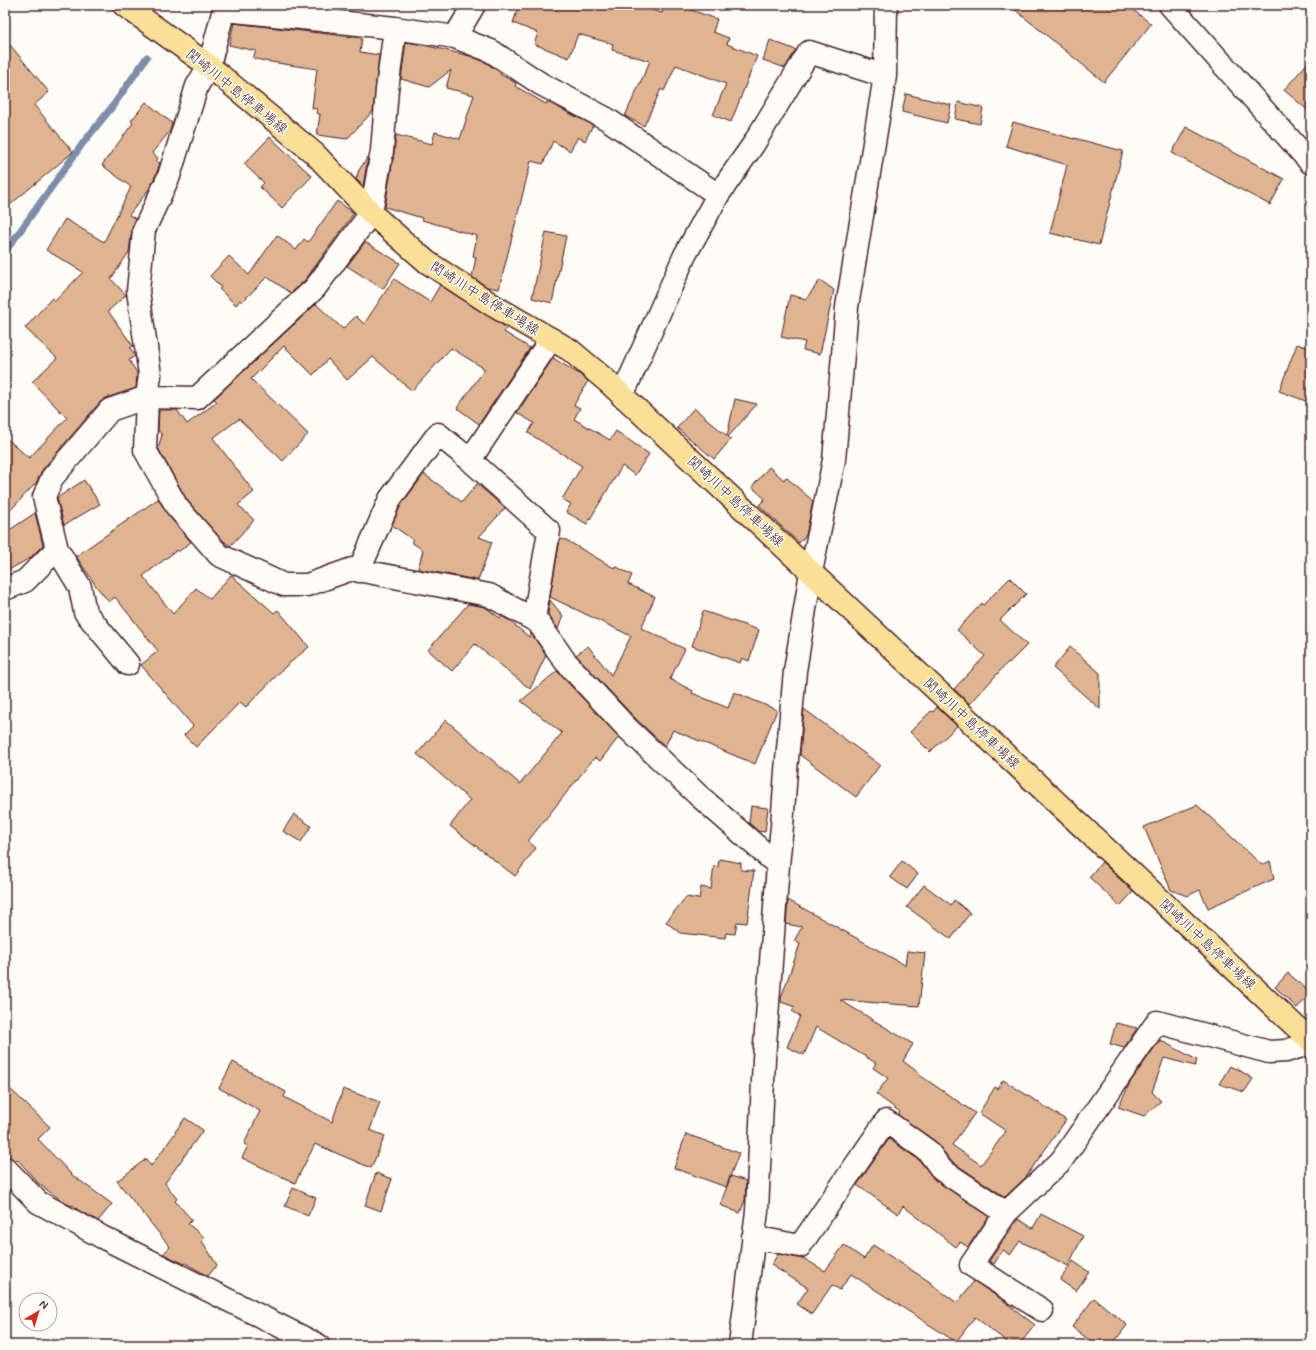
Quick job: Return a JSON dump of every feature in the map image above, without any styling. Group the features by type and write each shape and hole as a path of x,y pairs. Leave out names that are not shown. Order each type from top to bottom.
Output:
{"main road":[{"name":"関崎川中島停車場線","path":"124,5 209,66 315,154 371,213 427,262 494,306 570,350 608,382 668,436 1311,1042"}],"street":[{"path":"455,37 474,5"},
{"path":"740,1345 757,1211 764,1059 778,866 795,671 811,572 834,460 847,307 885,76 886,5"},
{"path":"1170,5 1311,163"},
{"path":"718,195 607,119 541,84 491,51 455,37 225,7 209,66 197,86 169,176 144,230 138,291 150,375 147,397 145,450 178,507 219,555 284,586 307,585 352,569 489,595 534,619 538,622 565,661 626,727 698,795 778,866"},
{"path":"128,664 86,612 80,587 57,549 44,497 52,478 110,410 147,397 197,398 315,288 371,213 382,151 387,90 395,28"},
{"path":"622,396 685,255 718,195 753,145 809,52 885,76"},
{"path":"470,460 551,339"},
{"path":"359,571 390,499 438,434 470,460 549,531 534,619"},
{"path":"5,589 25,581 57,549"},
{"path":"1042,1310 971,1265 1006,1212 1061,1161 1157,1022 1269,1052 1286,1052 1311,1042"},
{"path":"753,1237 800,1246 886,1121 928,1151 942,1170 1006,1212"},
{"path":"5,1168 38,1202 102,1237 318,1345"}],"building":[{"path":"519,5 632,5 662,13 664,5 689,5 688,9 717,19 713,32 729,38 727,44 757,56 731,122 713,115 726,84 676,65 664,91 661,89 644,126 625,116 650,61 612,50 613,44 578,34 569,58 534,44 538,33 513,23"},
{"path":"1009,5 1127,5 1151,24 1104,82"},
{"path":"234,23 362,38 360,52 379,55 373,111 347,139 317,135 320,114 316,113 317,109 312,108 317,69 253,58 256,51 229,45"},
{"path":"5,39 49,92 34,105 73,152 5,209"},
{"path":"770,40 796,50 785,68 763,60"},
{"path":"406,42 470,56 485,62 501,73 500,74 516,83 515,86 546,104 547,102 593,125 585,141 578,137 570,151 553,141 543,164 531,161 499,289 487,287 472,277 476,257 473,256 477,236 422,220 422,218 385,207 396,135 432,144 435,132 460,139 474,95 446,88 451,70 429,87 401,79"},
{"path":"1311,59 1311,113 1284,90"},
{"path":"906,94 951,105 947,123 902,112"},
{"path":"146,102 172,123 170,131 152,153 158,158 156,161 160,163 149,189 129,215 136,219 132,229 129,252 111,279 126,295 108,311 133,346 130,348 135,356 129,360 137,373 136,388 106,398 100,402 42,470 36,483 5,516 5,437 29,458 67,418 32,382 57,358 25,328 52,298 55,301 83,272 46,250 65,219 104,242 131,187 102,165 133,123 131,121"},
{"path":"958,102 983,108 980,124 955,119"},
{"path":"1013,122 1123,151 1099,245 1050,233 1067,165 1006,146"},
{"path":"1186,127 1284,179 1270,205 1172,153"},
{"path":"270,137 312,176 282,208 260,187 264,183 244,164"},
{"path":"368,157 363,186 356,179 359,170"},
{"path":"337,201 354,213 305,280 291,293 267,277 242,302 240,300 236,305 219,289 221,287 210,276 229,256 249,275 277,235 296,250 304,239 308,242"},
{"path":"546,232 566,236 552,303 532,298"},
{"path":"365,242 400,263 383,289 347,266"},
{"path":"394,279 430,302 440,285 507,328 504,332 530,348 479,424 457,408 485,369 451,348 412,391 373,357 347,380 328,359 313,375 284,346 251,379 308,434 283,461 239,419 213,438 254,492 238,505 254,520 230,546 219,537 187,500 158,448 162,435 158,430 159,410 177,410 187,424 217,402 214,399 316,304 343,329 356,316 364,324"},
{"path":"820,280 834,290 820,354 803,350 805,342 781,337 790,295 806,299"},
{"path":"1297,344 1311,349 1311,403 1279,391"},
{"path":"553,358 588,381 574,405 580,408 574,419 610,440 616,431 649,454 635,475 622,466 587,524 566,512 571,504 562,499 582,466 528,433 534,423 517,413"},
{"path":"735,399 757,404 728,437 731,439 714,459 677,428 694,408 727,436"},
{"path":"769,467 784,480 786,477 813,501 806,535 799,543 759,505 765,499 752,487"},
{"path":"424,474 462,502 477,484 505,508 479,537 492,542 478,580 418,569 423,550 411,542 413,540 392,525 401,505"},
{"path":"84,480 100,504 64,525 57,498"},
{"path":"158,499 168,515 191,542 178,552 177,550 143,576 173,614 196,588 210,599 231,575 274,613 278,610 309,647 285,667 246,707 240,702 196,747 184,735 193,726 141,665 158,651 115,597 109,602 96,586 76,556"},
{"path":"35,513 43,545 30,558 5,572 5,533"},
{"path":"560,539 566,540 614,568 615,566 632,575 628,584 655,597 641,628 685,649 670,679 693,691 692,693 728,708 734,692 777,710 755,764 673,730 665,746 635,718 576,655 588,646 611,675 631,636 550,597"},
{"path":"1010,578 1026,594 1000,620 1027,645 1009,663 1008,662 970,704 954,689 985,656 957,630 982,603 983,605"},
{"path":"550,600 563,616 558,629 548,614"},
{"path":"468,604 485,607 500,618 501,616 510,621 529,637 531,633 546,655 530,689 475,644 452,671 428,650"},
{"path":"703,611 759,630 749,661 742,658 740,663 692,646"},
{"path":"1070,647 1100,673 1100,709 1053,668"},
{"path":"557,671 619,737 600,761 595,757 528,841 536,848 515,876 450,826 470,800 417,754 446,720 520,784 562,733 521,701"},
{"path":"937,707 957,726 930,752 910,732"},
{"path":"804,709 880,765 856,797 800,755"},
{"path":"1197,805 1262,865 1270,861 1274,879 1208,908 1200,890 1187,896 1171,890 1144,827"},
{"path":"751,806 768,808 765,832 758,831 749,823"},
{"path":"294,814 311,826 301,842 283,831"},
{"path":"719,859 741,863 741,870 754,871 747,923 737,922 735,934 726,933 725,938 680,933 666,922 686,897 699,899 701,887 711,889 714,866 718,867"},
{"path":"902,861 918,874 907,889 890,877"},
{"path":"1102,862 1133,892 1120,906 1089,877"},
{"path":"924,885 951,905 954,900 970,913 951,939 907,907"},
{"path":"788,900 905,965 907,951 925,953 919,1006 840,1000 913,1044 903,1061 919,1073 918,1074 975,1113 952,1145 981,1165 1006,1131 979,1113 995,1087 998,1089 1003,1080 1066,1120 1025,1178 1005,1197 951,1161 935,1141 898,1115 900,1112 876,1094 888,1078 873,1068 876,1063 816,1027 804,1055 787,1047 800,1016 792,1011 795,1007 781,1002 781,998 800,944 794,941 802,927 786,924"},
{"path":"1288,973 1311,993 1297,1008 1275,987"},
{"path":"1116,1023 1137,1028 1124,1048 1110,1044"},
{"path":"1160,1040 1197,1060 1195,1066 1164,1058 1152,1092 1161,1101 1144,1116 1118,1107 1131,1081"},
{"path":"233,1062 286,1092 284,1097 332,1122 343,1089 380,1102 370,1130 385,1136 371,1168 315,1144 295,1183 242,1158 248,1146 244,1144 260,1111 219,1088"},
{"path":"1230,1066 1235,1069 1236,1068 1253,1079 1244,1092 1219,1084"},
{"path":"5,1084 50,1127 38,1139 72,1175 112,1204 98,1221 78,1210 73,1205 72,1206 65,1203 39,1184 17,1159 15,1161 5,1153"},
{"path":"185,1118 203,1130 165,1183 177,1199 175,1201 192,1220 188,1224 205,1238 202,1241 217,1265 208,1276 185,1263 163,1254 170,1247 117,1181 146,1159 151,1166"},
{"path":"686,1134 739,1153 726,1187 674,1168"},
{"path":"889,1139 919,1160 935,1180 989,1216 968,1247 960,1242 956,1247 903,1206 898,1214 857,1185"},
{"path":"376,1173 392,1179 381,1211 365,1205"},
{"path":"731,1176 746,1181 745,1200 740,1213 720,1205"},
{"path":"293,1188 316,1198 308,1216 285,1206"},
{"path":"1041,1214 1083,1236 1068,1266 1020,1241 1010,1255 1003,1250 994,1264 989,1261 1018,1219 1033,1228"},
{"path":"844,1245 864,1259 873,1245 930,1282 957,1303 974,1281 1004,1301 1035,1325 1019,1345 1011,1345 975,1317 956,1342 851,1274 840,1290 832,1285 812,1314 797,1304 808,1288 771,1265 778,1254 803,1258 825,1271"},
{"path":"1073,1261 1089,1272 1076,1291 1060,1280"},
{"path":"1094,1298 1127,1325 1112,1345 1096,1345 1072,1327"}],"waterway":[{"path":"5,252 147,57"}]}
